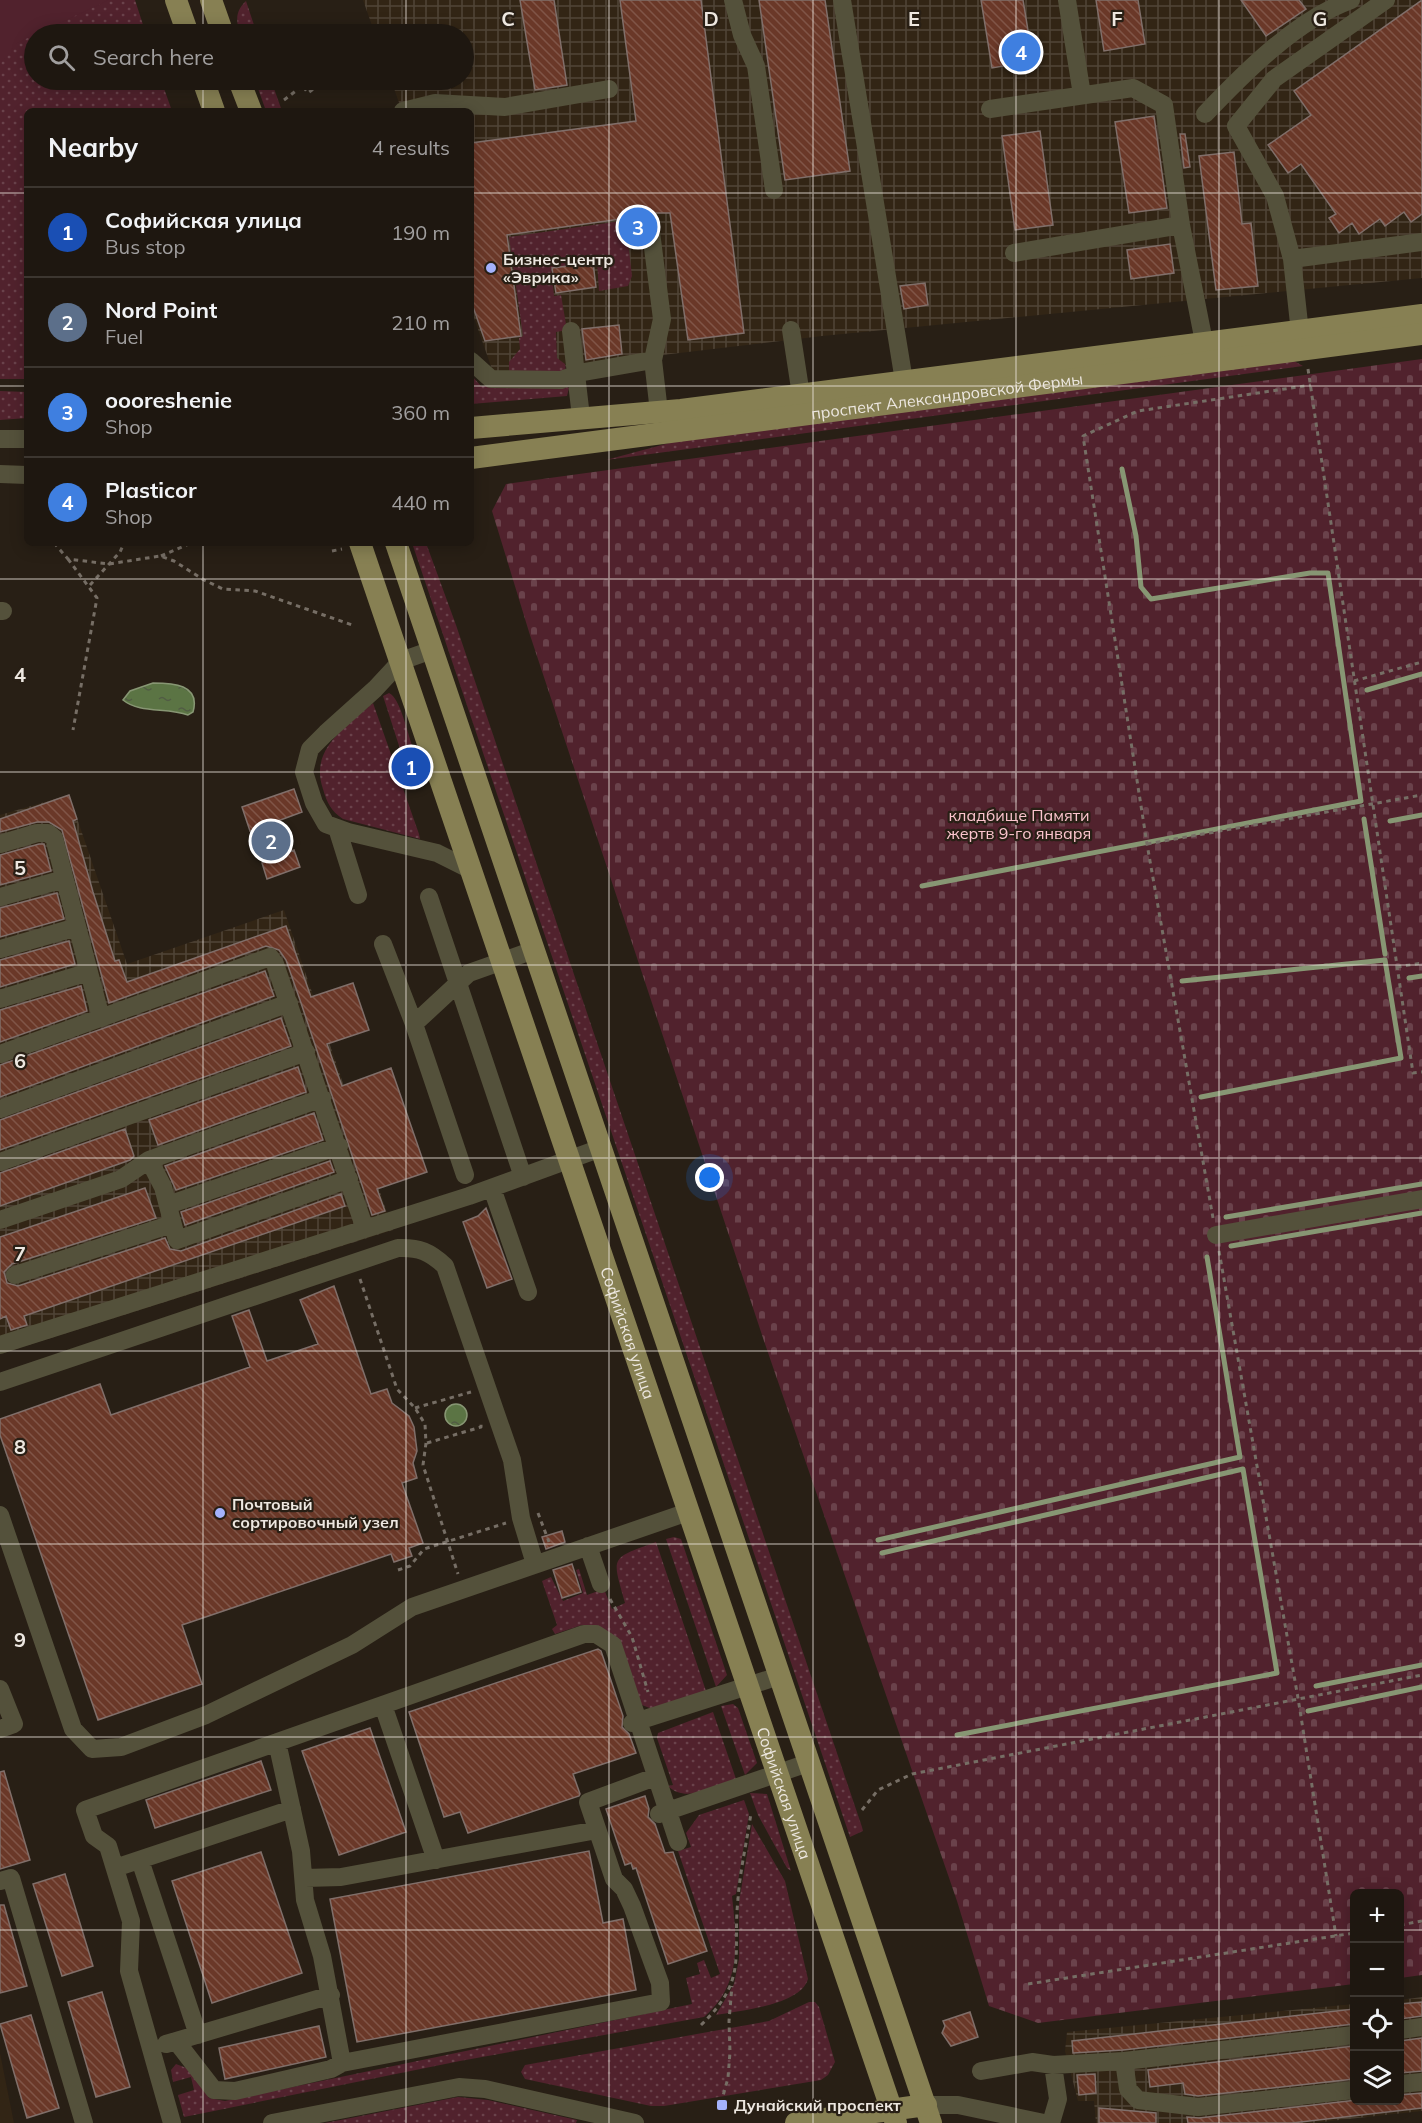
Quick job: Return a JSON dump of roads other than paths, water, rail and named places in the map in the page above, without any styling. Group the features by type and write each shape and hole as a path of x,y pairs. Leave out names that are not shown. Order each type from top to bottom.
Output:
{"main road":[{"path":"176,0 184,24"},
{"path":"215,1 221,24"},
{"path":"207,90 213,108"},
{"path":"243,90 250,108"},
{"name":"проспект Александровской Фермы","path":"474,428 659,412 1204,342 1303,350 1422,315"},
{"name":"проспект Александровской Фермы","path":"474,458 1422,334"},
{"name":"Софийская улица","path":"353,546 401,661 893,2116"},
{"name":"Софийская улица","path":"397,546 808,1763 929,2114"},
{"path":"796,2123 929,2114"}],"street":[{"path":"733,0 742,35 756,66 774,190"},
{"path":"842,0 904,381"},
{"path":"1067,0 1082,95"},
{"path":"1303,350 1292,259 1275,196 1236,126 1274,79 1386,0"},
{"path":"1205,114 1259,59 1338,2"},
{"path":"415,108 435,103 505,107 609,88"},
{"path":"990,109 1133,88 1164,105 1181,225 1204,342"},
{"path":"650,224 662,319 653,360 659,412"},
{"path":"1014,253 1181,225"},
{"path":"1292,259 1422,242"},
{"path":"791,330 801,394"},
{"path":"571,331 581,417"},
{"path":"474,364 491,380 561,381 653,360"},
{"path":"0,439 24,439"},
{"path":"0,474 24,475"},
{"path":"432,650 401,661 375,689 310,749 304,772 314,802 326,824 437,853 473,871"},
{"path":"336,828 358,895"},
{"path":"0,844 37,833 48,833 54,838 101,1018"},
{"path":"0,897 64,879"},
{"path":"429,897 523,1177"},
{"path":"0,949 77,927"},
{"path":"383,944 414,1024 465,1175"},
{"path":"414,1024 469,973 534,950"},
{"path":"0,1054 270,957 276,964 365,1229"},
{"path":"0,999 89,972"},
{"path":"0,1109 289,1003"},
{"path":"0,1162 306,1052"},
{"path":"0,1220 121,1179 149,1160 322,1098"},
{"path":"168,1205 339,1146"},
{"path":"0,1345 492,1188 601,1148"},
{"path":"149,1160 168,1205 177,1240 349,1179"},
{"path":"492,1188 528,1292"},
{"path":"1216,1235 1422,1199"},
{"path":"15,1275 172,1224"},
{"path":"0,1382 398,1248 417,1247 432,1254 446,1266 512,1460 521,1518 535,1564"},
{"path":"0,1515 73,1729 92,1749 121,1747 206,1715 352,1645 412,1608 474,1584 688,1512"},
{"path":"588,1546 602,1584"},
{"path":"172,2123 153,2048 129,1971 131,1921 108,1846 94,1836 85,1810 584,1634 596,1634 613,1645 655,1777 663,1813 678,1842"},
{"path":"636,1722 779,1676"},
{"path":"0,1689 14,1724 0,1729"},
{"path":"383,1704 436,1860"},
{"path":"277,1742 305,1878 305,1900 331,1995 342,2063"},
{"path":"663,1813 808,1763"},
{"path":"176,2041 197,2066 206,2082 214,2090 224,2092 321,2072 342,2063 661,2001 660,1983 632,1906 624,1889 614,1879 588,1802 655,1777"},
{"path":"115,1869 292,1809"},
{"path":"305,1878 341,1877 597,1830"},
{"path":"140,1860 198,2035"},
{"path":"0,1881 11,1878 84,2123"},
{"path":"153,2048 331,1995"},
{"path":"1404,2029 1422,2027"},
{"path":"981,2071 1032,2062 1053,2065 1124,2061 1350,2035"},
{"path":"1124,2061 1128,2089 1138,2100 1198,2107 1350,2090"},
{"path":"1051,2123 1058,2100 1053,2065"},
{"path":"1404,2084 1422,2082"},
{"path":"272,2123 459,2087 485,2089 635,2123"},
{"path":"929,2114 958,2104 1044,2123"}],"water":[{"path":"153,683 176,685 189,691 193,696 193,712 188,715 146,709 123,700 130,691"},
{"path":"452,1404 460,1404 467,1411 467,1419 460,1426 452,1426 445,1419 445,1411"}],"waterway":[{"path":"922,886 1361,801 1328,573 1310,573 1151,599 1141,587 1136,536 1122,469"},
{"path":"1367,690 1422,674"},
{"path":"1390,821 1422,815"},
{"path":"1364,819 1385,954"},
{"path":"1182,981 1385,960 1401,1058 1201,1097"},
{"path":"1409,978 1422,976"},
{"path":"1226,1217 1422,1184"},
{"path":"1231,1246 1422,1213"},
{"path":"878,1540 1240,1457 1207,1257"},
{"path":"882,1553 1243,1469 1277,1673 957,1735"},
{"path":"1316,1686 1422,1665"},
{"path":"1308,1711 1422,1687"}],"place":[{"name":"Plasticor","path":"1021,52"},
{"name":"oooreshenie","path":"638,227"},
{"name":"Бизнес-центр «Эврика»","path":"491,268"},
{"name":"Софийская улица","path":"411,767"},
{"name":"Nord Point","path":"271,841"},
{"name":"Почтовый сортировочный узел","path":"220,1513"},
{"name":"Дунайский проспект","path":"722,2105"}],"park label":[{"name":"кладбище Памяти жертв 9-го января","path":"1019,824"}]}
